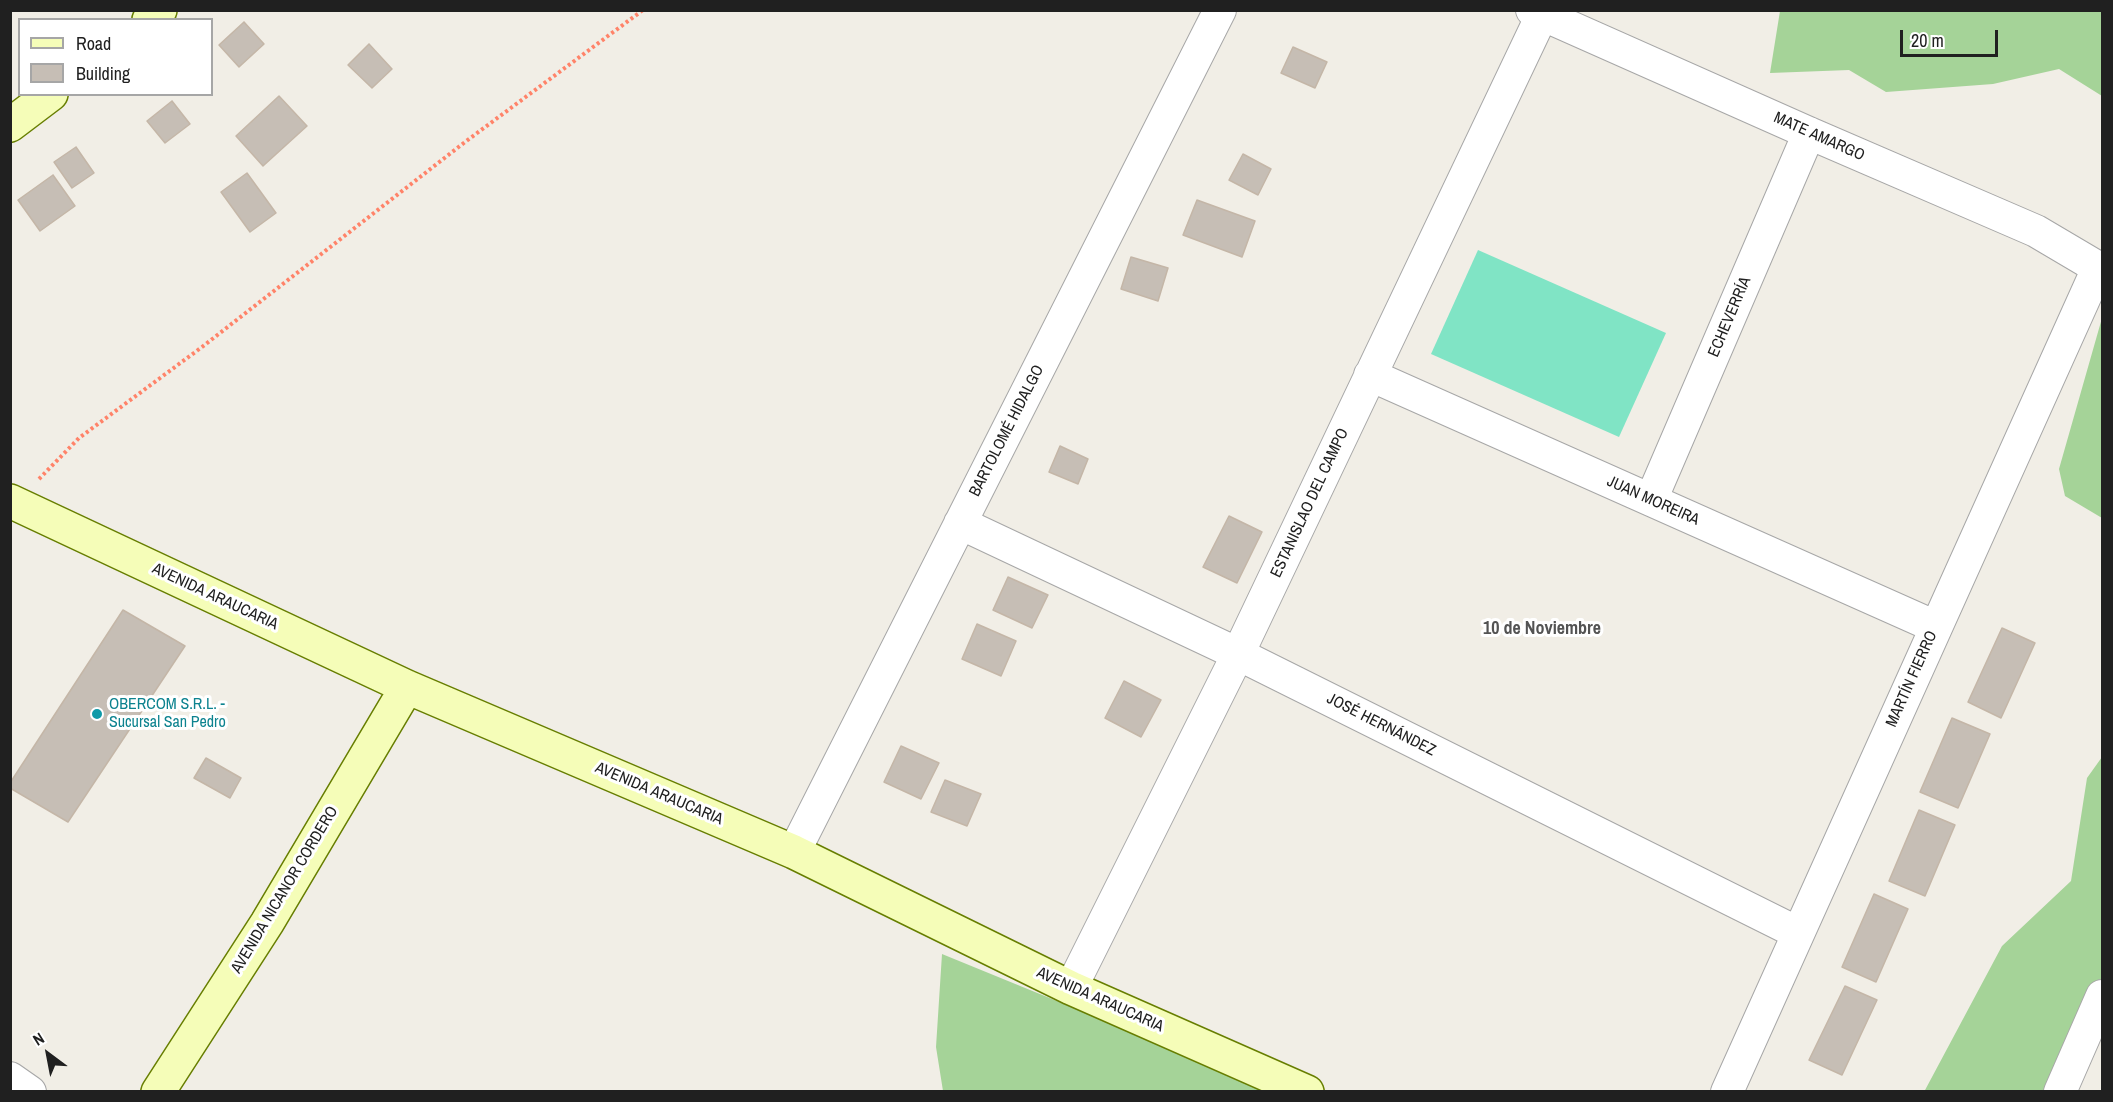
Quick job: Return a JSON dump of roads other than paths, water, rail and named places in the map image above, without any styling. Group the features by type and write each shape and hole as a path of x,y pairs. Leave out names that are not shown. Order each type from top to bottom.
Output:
{"main road":[{"path":"10,125 48,96"},
{"name":"AVENIDA ARAUCARIA","path":"13,502 407,687 794,852 1071,988 1306,1092"},
{"name":"AVENIDA NICANOR CORDERO","path":"158,1092 267,923 407,687"}],"street":[{"name":"BARTOLOMÉ HIDALGO","path":"794,852 1220,10"},
{"name":"MATE AMARGO","path":"1537,13 1809,134 2036,231 2100,269"},
{"name":"ESTANISLAO DEL CAMPO","path":"1071,988 1238,654 1537,13"},
{"name":"ECHEVERRÍA","path":"1651,500 1809,134"},
{"name":"MARTÍN FIERRO","path":"1727,1092 2100,269"},
{"name":"JUAN MOREIRA","path":"1370,375 1936,627"},
{"name":"JOSÉ HERNÁNDEZ","path":"960,523 1238,654 1798,933"},
{"path":"2060,1092 2103,996"},
{"path":"10,1078 30,1092"}],"place":[{"name":"OBERCOM S.R.L. - Sucursal San Pedro","path":"97,714"}],"district":[{"name":"10 de Noviembre","path":"1542,629"}]}
